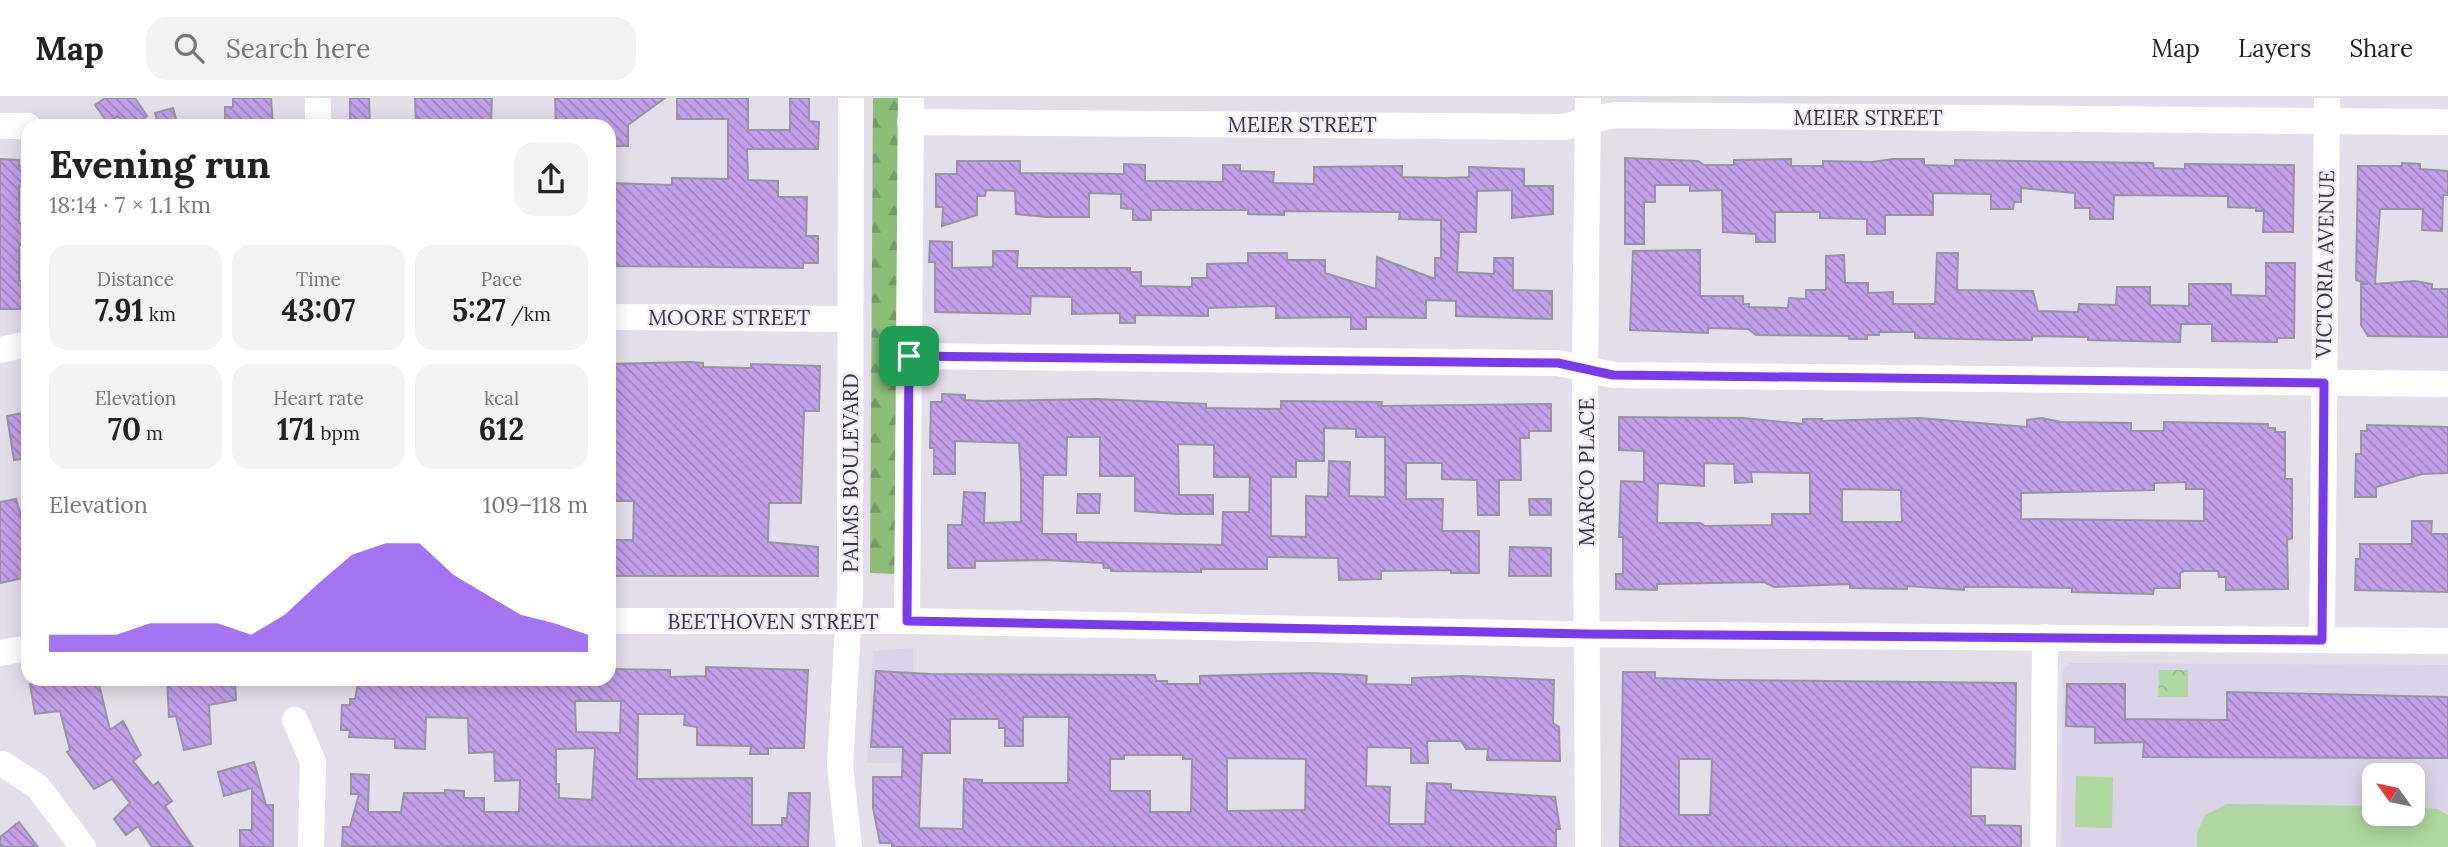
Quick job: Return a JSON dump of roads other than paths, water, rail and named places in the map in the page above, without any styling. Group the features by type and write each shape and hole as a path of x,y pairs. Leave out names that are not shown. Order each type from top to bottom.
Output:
{"street":[{"path":"318,98 318,119"},
{"name":"PALMS BOULEVARD","path":"849,847 840,766 849,622 851,98"},
{"name":"MEIER STREET","path":"911,110 1563,127 1588,109 1615,115 2327,109 2448,122"},
{"name":"MARCO PLACE","path":"1588,109 1585,369 1588,847"},
{"name":"VICTORIA AVENUE","path":"2322,640 2327,109"},
{"path":"907,621 911,110"},
{"path":"0,126 21,126"},
{"name":"MOORE STREET","path":"616,317 850,319"},
{"path":"0,350 21,346"},
{"path":"909,356 1558,363 1613,375 2448,384"},
{"name":"BEETHOVEN STREET","path":"616,621 907,621 1587,634 2448,641"},
{"path":"2043,847 2045,637"},
{"path":"0,653 21,649"},
{"path":"295,720 313,762 311,847"},
{"path":"3,764 38,787 83,847"}]}
